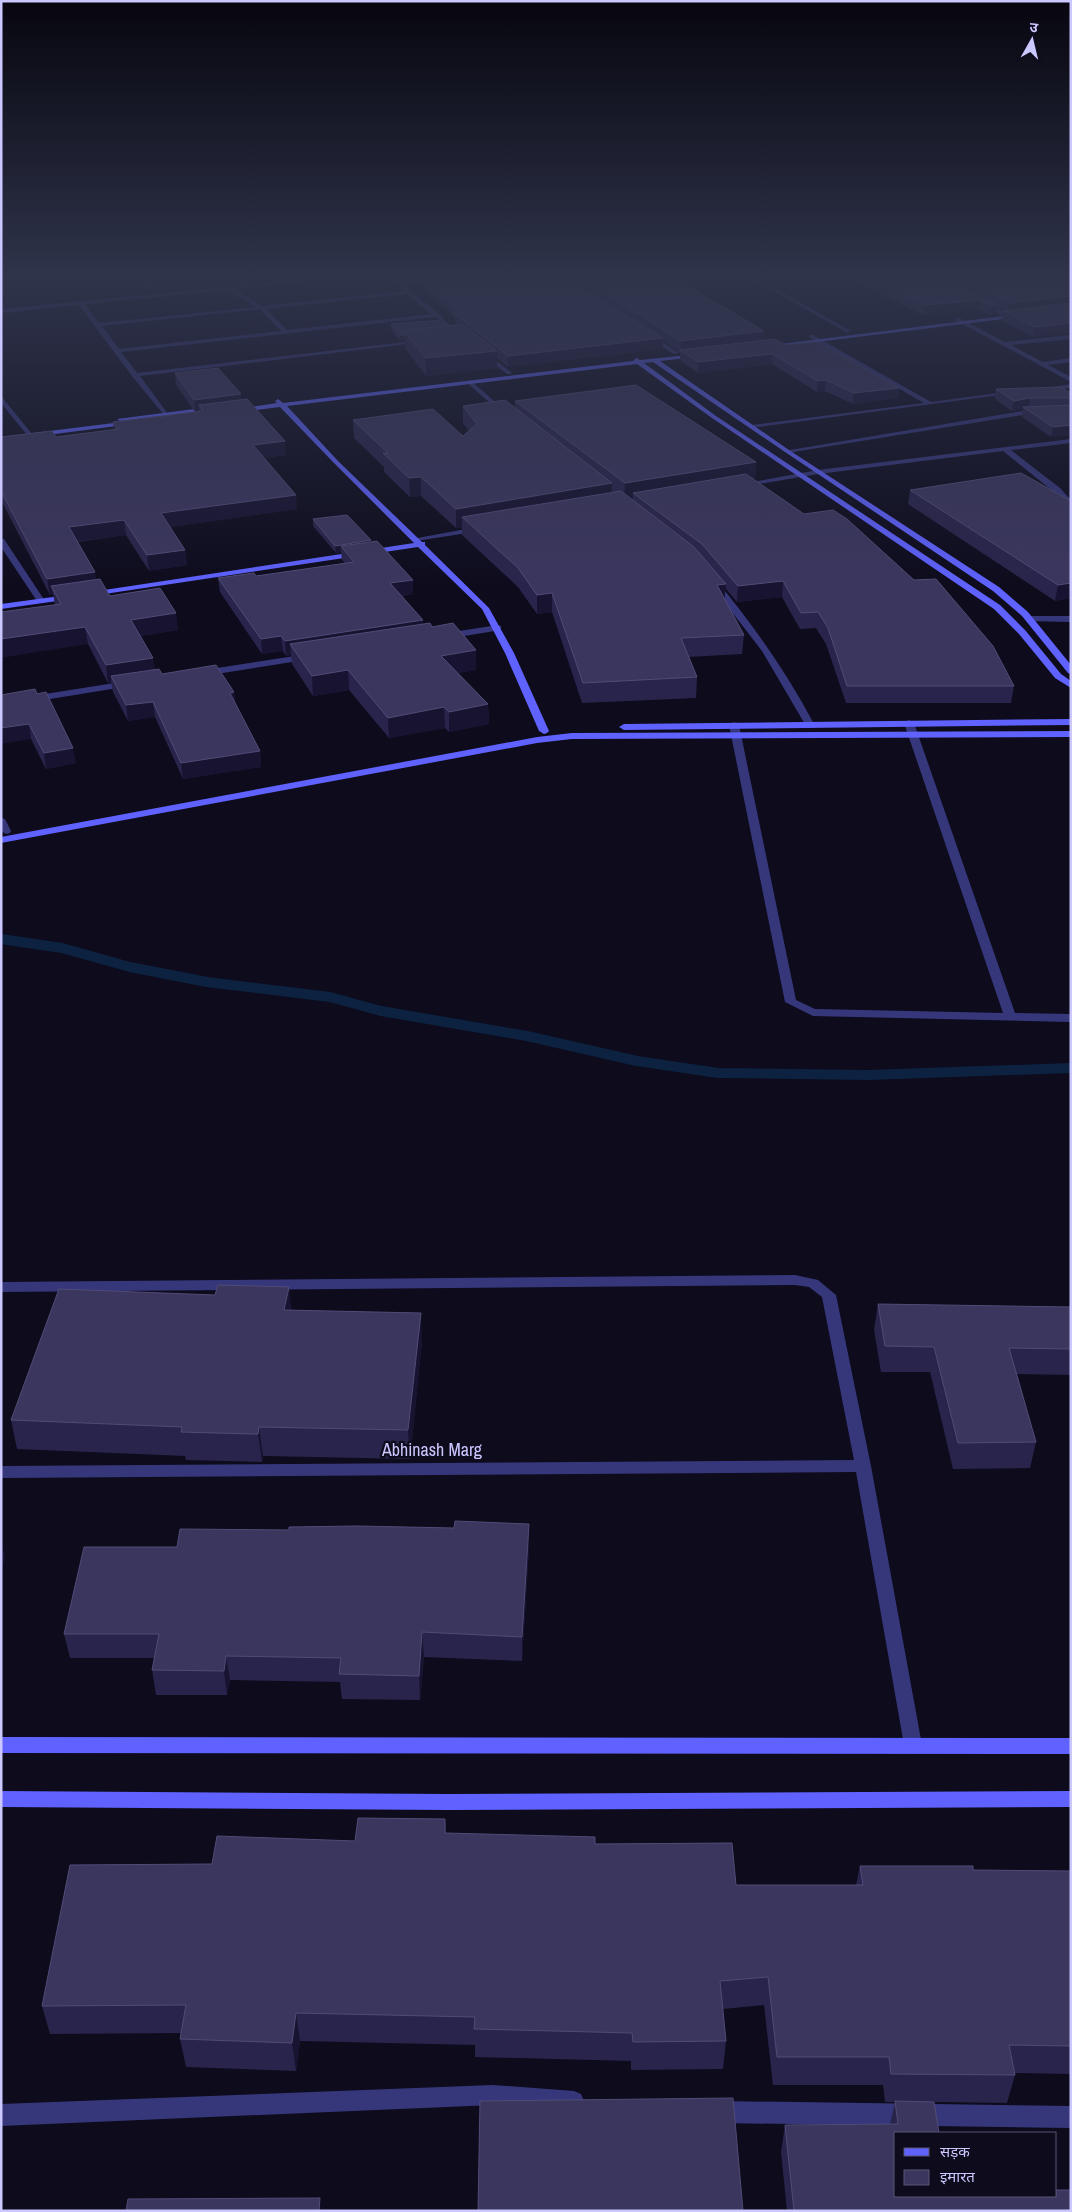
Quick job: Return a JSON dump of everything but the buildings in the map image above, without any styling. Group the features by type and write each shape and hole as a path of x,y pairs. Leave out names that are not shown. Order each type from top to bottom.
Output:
{"street":[{"path":"140,382 165,414"},
{"path":"232,409 439,382"},
{"path":"280,403 467,382"},
{"path":"469,382 512,419"},
{"path":"668,382 800,475 997,608 1022,632 1058,676 1071,685"},
{"path":"686,382 818,472 996,589 1029,619 1071,671"},
{"path":"892,382 928,403"},
{"path":"1031,391 1070,385"},
{"path":"752,427 1022,392"},
{"path":"1,398 28,433"},
{"path":"280,403 484,608 498,628 544,731"},
{"path":"1,439 28,433 221,408"},
{"path":"787,451 1029,412 1071,411"},
{"path":"1,433 28,433 215,413"},
{"path":"734,486 818,472 1071,441"},
{"path":"1003,448 1057,490 1071,505"},
{"path":"1,607 419,542 484,528"},
{"path":"1,541 41,602"},
{"path":"706,573 751,627 790,686 809,724"},
{"path":"1029,619 1071,618"},
{"path":"438,637 498,628"},
{"path":"191,675 315,656"},
{"path":"1,704 134,683"},
{"path":"2,831 572,736 809,724 1071,722"},
{"path":"909,723 1011,1018"},
{"path":"2,831 567,728 735,729 914,735 1071,734"},
{"path":"735,729 791,1002 812,1012 1071,1018"},
{"path":"1,1286 796,1280 813,1283 829,1295 863,1466 913,1745"},
{"name":"Abhinash Marg","path":"1,1472 863,1466"},
{"path":"1,1745 1071,1746"},
{"path":"1,1799 459,1802 1071,1799"},
{"path":"1,2115 493,2095 590,2102"},
{"path":"697,2111 1071,2117"}],"waterway":[{"path":"1,939 62,948 130,967 207,982 330,997 381,1011 527,1036 637,1061 718,1073 868,1075 1071,1068"}]}
